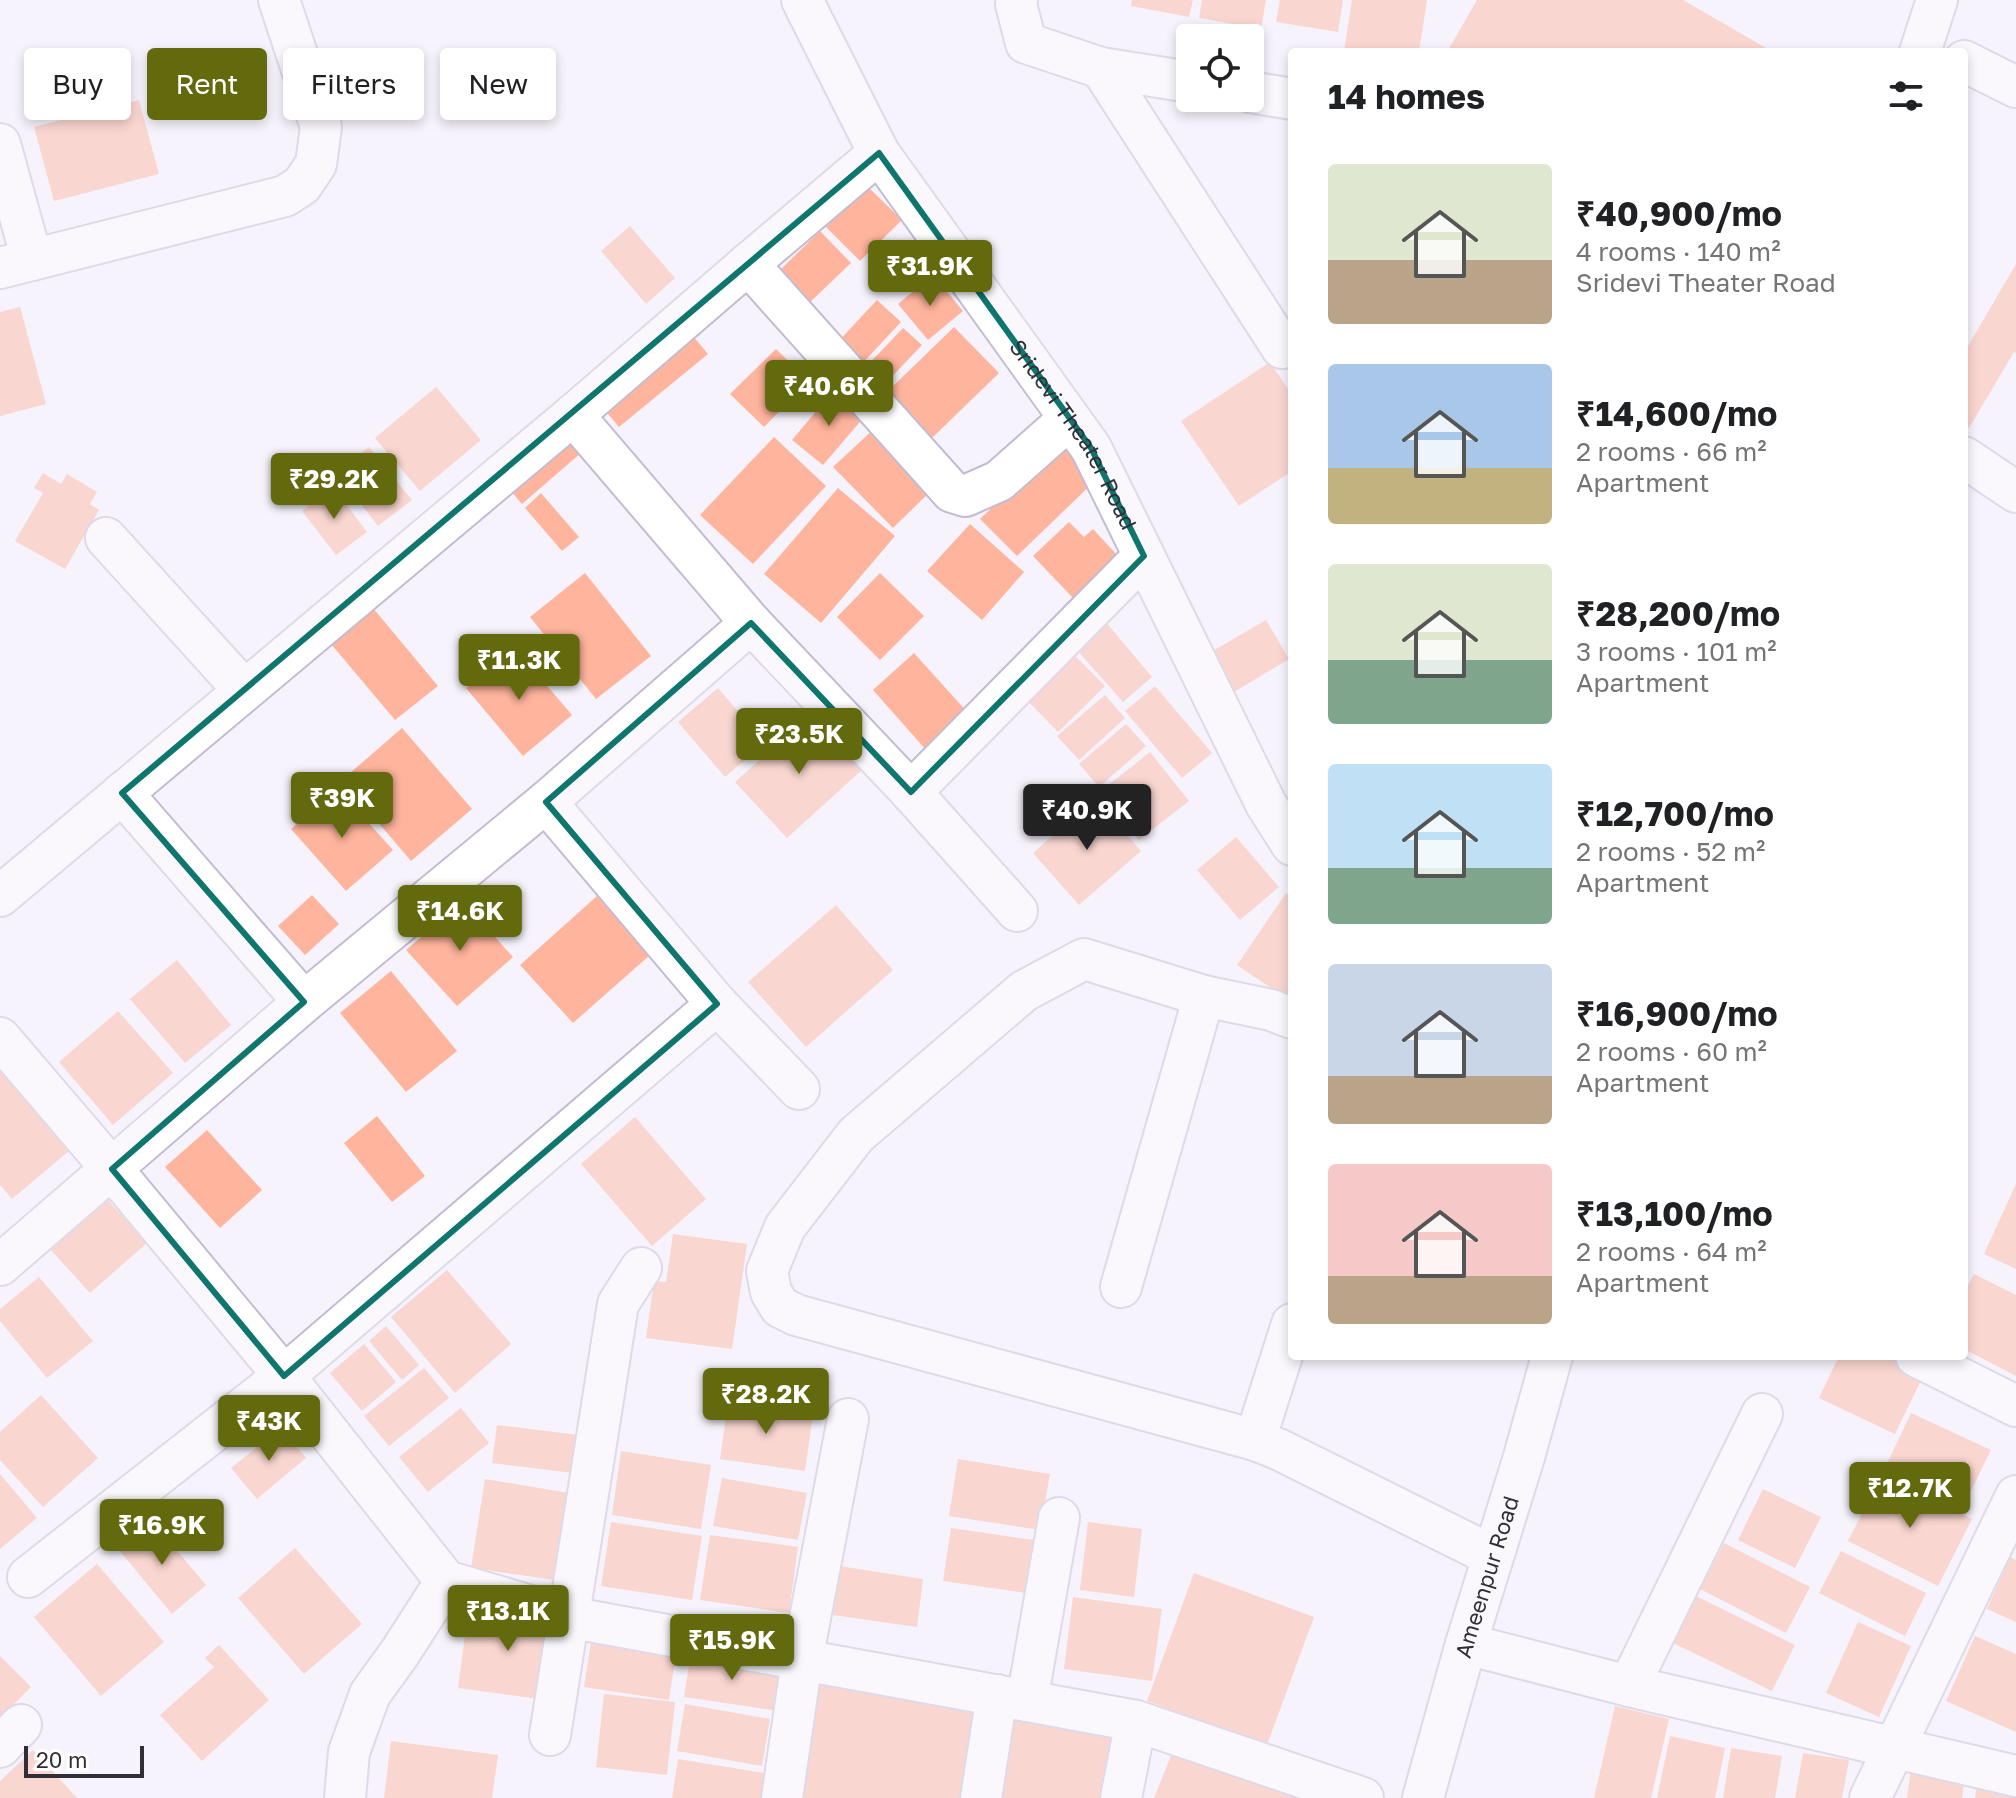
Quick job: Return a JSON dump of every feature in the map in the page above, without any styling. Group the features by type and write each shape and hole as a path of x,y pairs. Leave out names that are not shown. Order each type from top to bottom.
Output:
{"street":[{"path":"0,144 16,264 285,196 302,185 316,164 321,127 279,0"},
{"name":"Sridevi Theater Road","path":"802,0 879,153 1091,448 1266,804 1288,839"},
{"path":"1017,0 1026,43 1101,68 1176,80"},
{"path":"1930,48 1937,0"},
{"path":"1968,63 2016,87"},
{"path":"1101,68 1282,348"},
{"path":"1264,94 1288,98"},
{"path":"0,896 573,415 879,153"},
{"path":"748,264 952,492 965,496 999,481 1069,419"},
{"path":"573,415 751,623 911,792 1017,911"},
{"path":"1968,460 2016,492"},
{"path":"106,538 244,690"},
{"path":"911,792 1144,556"},
{"path":"0,1265 304,1002 546,802 751,623"},
{"path":"122,793 304,1002"},
{"path":"546,802 717,1004 799,1089"},
{"path":"1288,1016 1204,996 1084,959 1024,991 856,1135 785,1227 767,1271 771,1292 780,1307 796,1315 1255,1440 1493,1556"},
{"path":"1121,1287 1204,996"},
{"path":"28,1577 284,1376 717,1004"},
{"path":"0,1038 284,1376 446,1581 568,1617 1136,1721 1363,1798"},
{"path":"550,1735 618,1304 641,1268"},
{"path":"1255,1440 1288,1337"},
{"name":"Ameenpur Road","path":"1423,1798 1551,1360"},
{"path":"1924,1360 2016,1406"},
{"path":"1629,1686 1762,1414"},
{"path":"782,1798 802,1660 848,1419"},
{"path":"1870,1798 2016,1496"},
{"path":"981,1798 1012,1698 1059,1518"},
{"path":"345,1798 349,1752 370,1694 446,1581"},
{"path":"1466,1644 1629,1686 2016,1776"},
{"path":"1121,1798 1136,1721"}],"highlighted area":[{"path":"879,153 1091,448 1144,556 911,792 751,623 546,802 717,1004 284,1376 112,1169 304,1002 122,793"}],"building":[{"path":"1132,0 1193,0 1189,17 1131,6"},
{"path":"1202,0 1266,0 1262,24 1233,24 1199,18"},
{"path":"1280,0 1343,0 1338,32 1276,22"},
{"path":"1352,0 1427,0 1420,48 1344,48"},
{"path":"1477,0 1683,0 1766,48 1449,48"},
{"path":"139,100 159,174 54,201 34,127 61,120 131,120 131,102"},
{"path":"867,186 902,220 860,261 826,227"},
{"path":"630,226 675,278 646,304 601,251"},
{"path":"820,231 851,263 807,305 776,274"},
{"path":"2016,264 2016,353 1969,428 1968,346"},
{"path":"933,275 963,311 928,340 898,304"},
{"path":"877,300 901,322 858,368 835,345"},
{"path":"20,307 46,404 0,416 0,312"},
{"path":"954,327 999,373 932,438 887,392"},
{"path":"903,328 922,345 881,388 862,371"},
{"path":"693,336 708,354 619,427 604,409"},
{"path":"776,349 809,381 764,427 730,394"},
{"path":"1270,362 1288,389 1288,474 1239,506 1181,421"},
{"path":"436,387 481,440 420,491 375,438"},
{"path":"834,390 865,416 823,465 792,440"},
{"path":"877,426 936,486 893,528 833,467"},
{"path":"774,437 826,486 753,564 700,515"},
{"path":"1065,437 1101,475 1017,556 980,519"},
{"path":"570,439 582,452 522,504 510,490"},
{"path":"369,447 412,500 378,526 337,473"},
{"path":"43,473 61,484 67,474 97,492 90,504 99,510 65,569 15,541 43,493 34,488"},
{"path":"333,487 367,532 336,555 302,511"},
{"path":"838,488 895,536 821,623 764,574"},
{"path":"541,493 579,537 562,551 525,508"},
{"path":"1069,522 1084,537 1093,529 1119,557 1074,599 1033,556"},
{"path":"970,524 1024,572 982,620 927,571"},
{"path":"585,573 651,656 596,699 530,617"},
{"path":"880,573 924,616 880,660 837,617"},
{"path":"368,602 438,686 395,720 326,638"},
{"path":"1100,615 1152,677 1123,702 1069,641"},
{"path":"1266,620 1288,660 1234,692 1211,652"},
{"path":"515,648 572,715 523,756 466,688"},
{"path":"1070,651 1105,686 1058,732 1023,696"},
{"path":"914,653 969,714 927,751 873,690"},
{"path":"1155,686 1212,753 1182,778 1125,711"},
{"path":"718,688 765,743 725,777 678,722"},
{"path":"1105,695 1125,718 1079,760 1057,736"},
{"path":"812,713 863,769 787,838 735,782"},
{"path":"1126,724 1146,746 1099,787 1079,764"},
{"path":"402,728 472,809 411,861 342,780"},
{"path":"1150,752 1189,801 1139,840 1101,791"},
{"path":"338,789 393,850 346,891 291,829"},
{"path":"1095,798 1141,851 1079,905 1033,853"},
{"path":"1236,837 1279,887 1240,920 1197,870"},
{"path":"1286,893 1288,894 1287,999 1237,965"},
{"path":"312,895 339,924 305,955 278,926"},
{"path":"597,896 650,955 573,1023 520,965"},
{"path":"463,901 513,957 457,1006 406,950"},
{"path":"836,905 893,970 806,1047 748,982"},
{"path":"177,960 231,1025 185,1063 130,999"},
{"path":"391,971 457,1051 406,1092 340,1013"},
{"path":"118,1011 173,1073 113,1125 59,1062"},
{"path":"0,1058 76,1145 12,1199 0,1185"},
{"path":"377,1116 425,1176 392,1202 344,1143"},
{"path":"635,1117 706,1199 652,1246 581,1164"},
{"path":"207,1130 262,1190 220,1228 165,1167"},
{"path":"2016,1184 2016,1269 1984,1254"},
{"path":"106,1198 147,1243 90,1293 50,1249"},
{"path":"673,1234 747,1244 732,1349 646,1338 654,1281 666,1282"},
{"path":"447,1270 511,1344 455,1393 391,1317"},
{"path":"1974,1274 2016,1295 2016,1376 1968,1351 1968,1285"},
{"path":"39,1277 93,1341 47,1378 0,1321 0,1309"},
{"path":"386,1326 419,1365 402,1380 369,1341"},
{"path":"364,1344 396,1382 362,1411 330,1373"},
{"path":"1837,1360 1905,1360 1926,1370 1895,1434 1819,1398"},
{"path":"424,1368 449,1398 389,1446 364,1416"},
{"path":"41,1395 98,1458 43,1507 0,1460 0,1432"},
{"path":"728,1402 813,1414 805,1471 720,1459"},
{"path":"461,1408 489,1443 428,1492 399,1457"},
{"path":"1911,1413 1991,1450 1964,1505 1885,1468"},
{"path":"497,1425 578,1435 573,1473 492,1463"},
{"path":"281,1428 306,1458 257,1499 231,1468"},
{"path":"621,1451 711,1465 701,1529 612,1515"},
{"path":"958,1459 1050,1474 1040,1530 949,1516"},
{"path":"0,1474 37,1518 0,1549"},
{"path":"1882,1474 1972,1519 1938,1586 1848,1541"},
{"path":"722,1478 807,1493 798,1540 713,1526"},
{"path":"485,1479 569,1493 555,1580 471,1568"},
{"path":"1763,1489 1821,1517 1795,1568 1738,1540"},
{"path":"152,1521 206,1585 172,1614 118,1549"},
{"path":"611,1522 702,1536 692,1600 601,1586"},
{"path":"1088,1522 1142,1529 1134,1597 1080,1590"},
{"path":"951,1528 1034,1540 1026,1593 943,1581"},
{"path":"710,1535 798,1547 789,1613 700,1600"},
{"path":"1724,1543 1810,1587 1786,1633 1700,1589"},
{"path":"295,1548 362,1624 304,1674 238,1598"},
{"path":"1841,1551 1926,1593 1905,1636 1819,1593"},
{"path":"2010,1557 2016,1560 2016,1622 1987,1609"},
{"path":"97,1564 164,1642 101,1696 34,1617"},
{"path":"839,1566 923,1579 917,1627 833,1615"},
{"path":"1194,1573 1314,1617 1267,1745 1147,1701"},
{"path":"1694,1595 1795,1645 1772,1691 1671,1642"},
{"path":"1073,1597 1162,1609 1152,1681 1064,1669"},
{"path":"469,1606 558,1618 547,1700 458,1688"},
{"path":"1858,1622 1911,1646 1879,1717 1826,1693"},
{"path":"593,1628 678,1641 669,1700 584,1687"},
{"path":"1975,1636 2016,1654 2016,1732 1946,1701"},
{"path":"219,1645 269,1700 202,1761 160,1715 214,1667 205,1658"},
{"path":"691,1653 779,1667 773,1710 684,1697"},
{"path":"0,1656 31,1687 0,1718"},
{"path":"815,1676 982,1703 968,1798 796,1798"},
{"path":"604,1694 675,1702 667,1775 596,1767"},
{"path":"685,1704 770,1719 762,1766 677,1751"},
{"path":"1615,1706 1669,1719 1651,1798 1594,1798"},
{"path":"1013,1713 1114,1729 1103,1798 999,1798"},
{"path":"1670,1736 1725,1748 1715,1798 1657,1798"},
{"path":"391,1741 498,1755 492,1798 384,1798"},
{"path":"1177,1741 1300,1791 1297,1798 1154,1798"},
{"path":"1731,1748 1782,1756 1775,1798 1723,1798"},
{"path":"33,1750 77,1798 0,1798 0,1781"},
{"path":"1803,1753 1849,1760 1842,1798 1795,1798"},
{"path":"678,1759 764,1773 761,1798 672,1798"},
{"path":"1911,1768 1965,1775 1962,1798 1907,1798"},
{"path":"1978,1779 2016,1785 2016,1798 1975,1798"}]}
